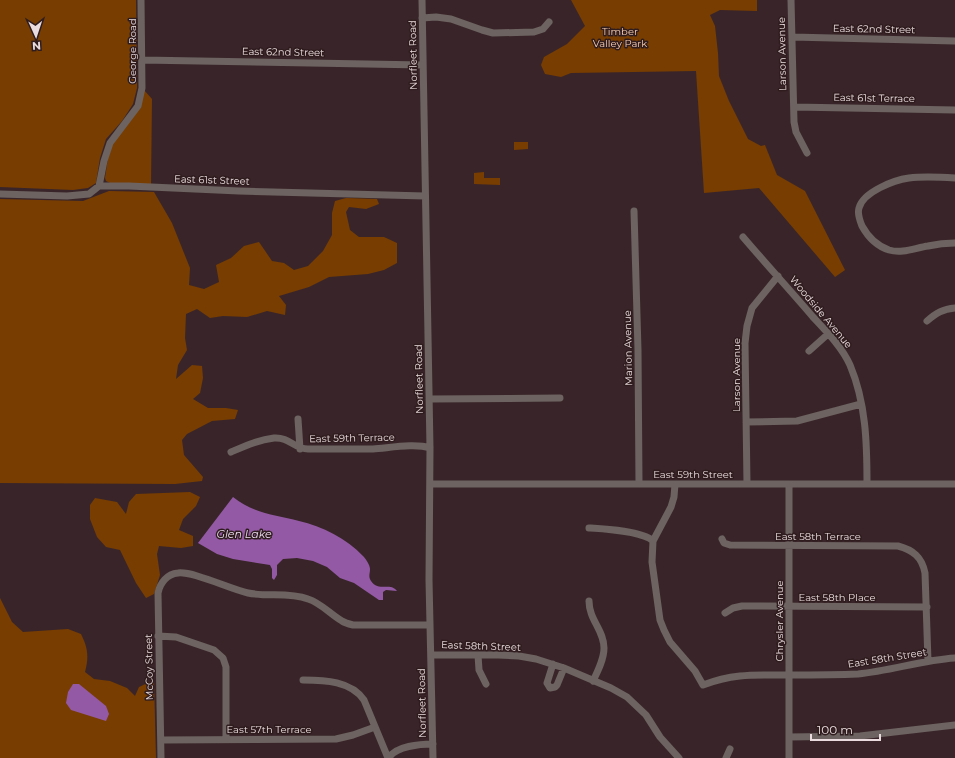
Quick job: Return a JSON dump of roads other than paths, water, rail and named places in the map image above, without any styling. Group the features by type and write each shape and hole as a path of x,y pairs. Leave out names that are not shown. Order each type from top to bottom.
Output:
{"street":[{"name":"George Road","path":"99,186 104,161 110,143 138,106 142,88 141,0"},
{"name":"Norfleet Road","path":"422,0 430,448 430,625 434,758"},
{"name":"Larson Avenue","path":"791,0 794,122 796,132 807,153"},
{"path":"422,18 436,17 451,19 493,33 534,32 543,29 549,22"},
{"name":"East 62nd Street","path":"792,37 955,41"},
{"name":"East 62nd Street","path":"142,60 423,65"},
{"name":"East 61st Terrace","path":"794,107 955,110"},
{"path":"955,178 920,177 896,181 882,186 867,196 858,208 858,214 862,226 870,238 879,246 889,250 904,251 928,246 955,243"},
{"name":"East 61st Street","path":"0,194 67,196 89,194 99,186 129,186 239,191 425,196"},
{"name":"Marion Avenue","path":"634,211 638,350 639,484"},
{"name":"Woodside Avenue","path":"743,237 828,334 850,364 856,381 865,422 867,440 867,484"},
{"name":"Larson Avenue","path":"747,484 745,343 747,326 752,308 778,276"},
{"path":"927,321 935,314 946,309 955,308"},
{"path":"809,351 828,334"},
{"path":"429,399 560,398"},
{"path":"746,422 797,421 861,404"},
{"path":"298,420 300,449"},
{"name":"East 59th Terrace","path":"231,452 252,443 276,438 286,439 300,449 372,449 411,446 430,448"},
{"name":"East 59th Street","path":"430,484 955,484"},
{"path":"589,528 622,531 644,536 653,541 671,507 674,497 675,484"},
{"name":"Chrysler Avenue","path":"789,484 789,758"},
{"name":"East 58th Terrace","path":"722,539 724,543 730,545 898,546 908,549 914,553 922,562 924,567 926,607"},
{"name":"East 58th Street","path":"653,541 652,562 660,620 670,642 695,671 703,685 716,680 739,675 860,674 928,661 955,658"},
{"name":"McCoy Street","path":"161,758 158,593 167,578 174,574 180,572 187,573 247,593 306,598 313,601 342,621 353,625 430,625"},
{"path":"589,601 589,610 601,633 604,648 602,660 593,681"},
{"name":"East 58th Place","path":"725,613 733,608 742,606 926,607"},
{"path":"926,607 928,661"},
{"path":"158,636 176,637 214,650 223,658 226,667 226,739"},
{"name":"East 58th Street","path":"431,654 519,656 564,668 619,692 634,702 646,715 670,749 679,758"},
{"path":"478,655 479,670 486,684"},
{"path":"553,664 547,683 550,688 556,686 564,668"},
{"path":"303,680 331,682 354,689 364,700 389,758 393,753 406,747 420,744 433,744"},
{"path":"789,737 860,736 955,725"},
{"name":"East 57th Terrace","path":"161,740 336,739 376,727"},
{"path":"726,758 730,749"}],"water":[{"name":"Glen Lake","path":"233,497 248,507 256,510 308,523 334,534 357,550 369,564 370,578 374,584 381,587 391,587 397,591 386,590 383,592 383,600 379,600 354,583 340,578 327,567 313,561 297,558 283,559 277,565 277,575 274,580 272,578 272,569 270,565 233,559 217,554 198,543"},
{"path":"73,684 79,684 106,706 109,714 106,721 71,710 66,703 68,692"}],"park label":[{"name":"Timber Valley Park","path":"620,36"}]}
